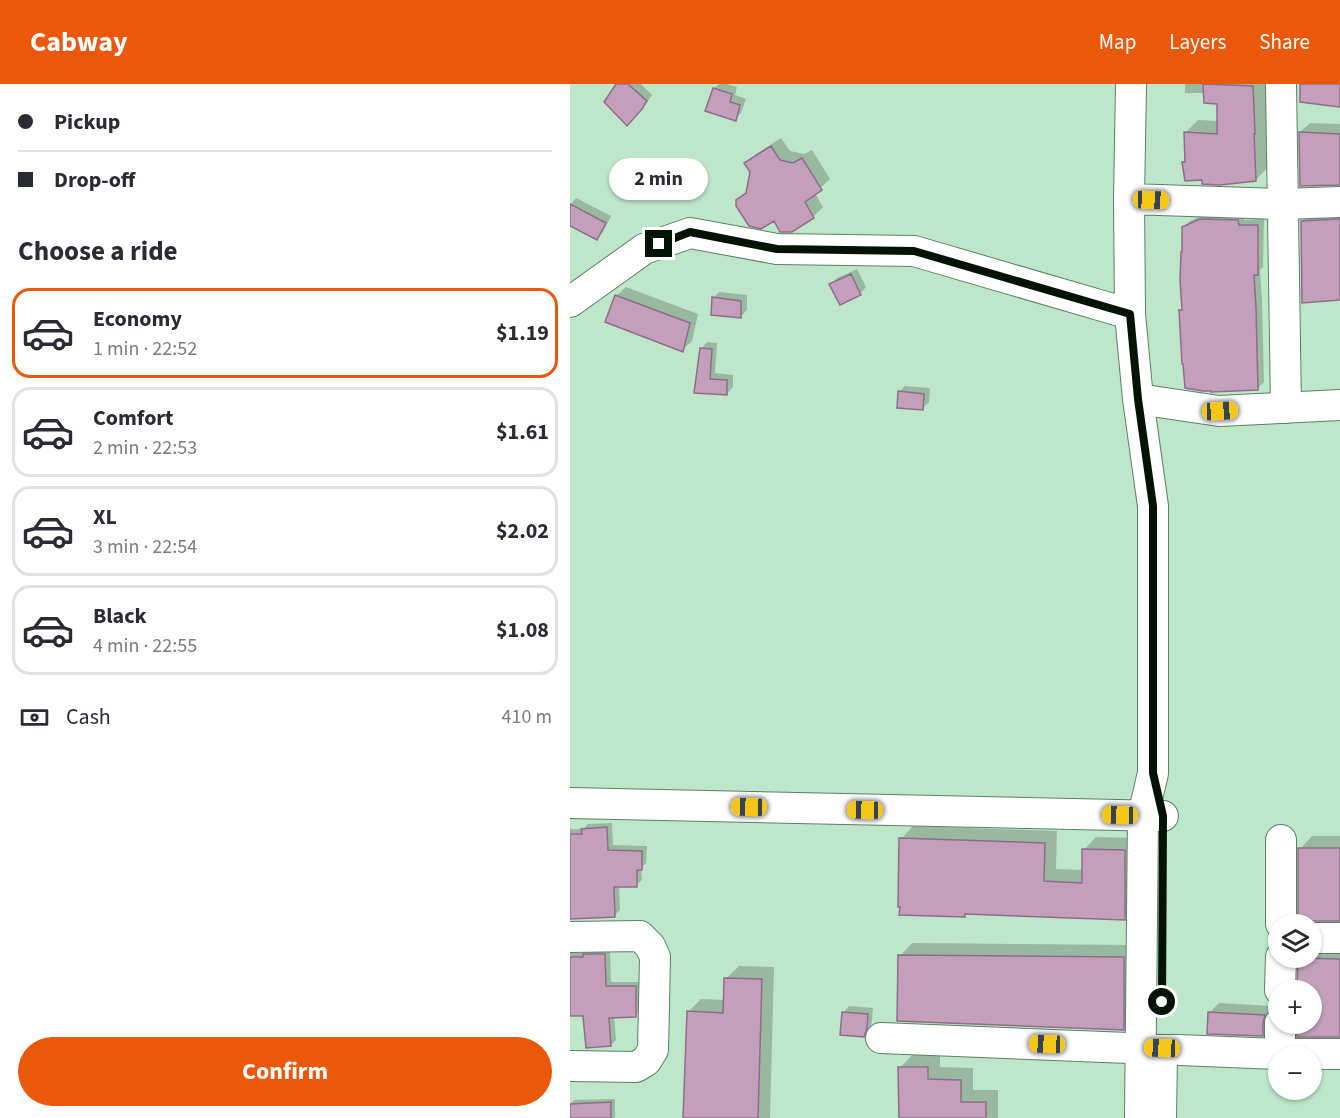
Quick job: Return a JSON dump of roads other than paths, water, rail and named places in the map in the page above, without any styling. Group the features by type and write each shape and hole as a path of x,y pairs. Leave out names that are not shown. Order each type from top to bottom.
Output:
{"street":[{"path":"1131,84 1130,314 1138,399 1153,506 1151,1048 1140,1118"},
{"path":"1281,84 1286,408"},
{"path":"1129,199 1283,204 1340,202"},
{"path":"570,302 644,249 690,232 777,249 914,251 1130,314"},
{"path":"1138,399 1220,411 1340,405"},
{"path":"570,803 1153,816"},
{"path":"1281,840 1281,914"},
{"path":"570,937 640,936 650,946 655,957 653,1050 646,1061 636,1067 570,1066"},
{"path":"1322,938 1340,939"},
{"path":"881,1038 1268,1053"},
{"path":"1151,1048 1161,1118"},
{"path":"1322,1054 1340,1054"}]}
